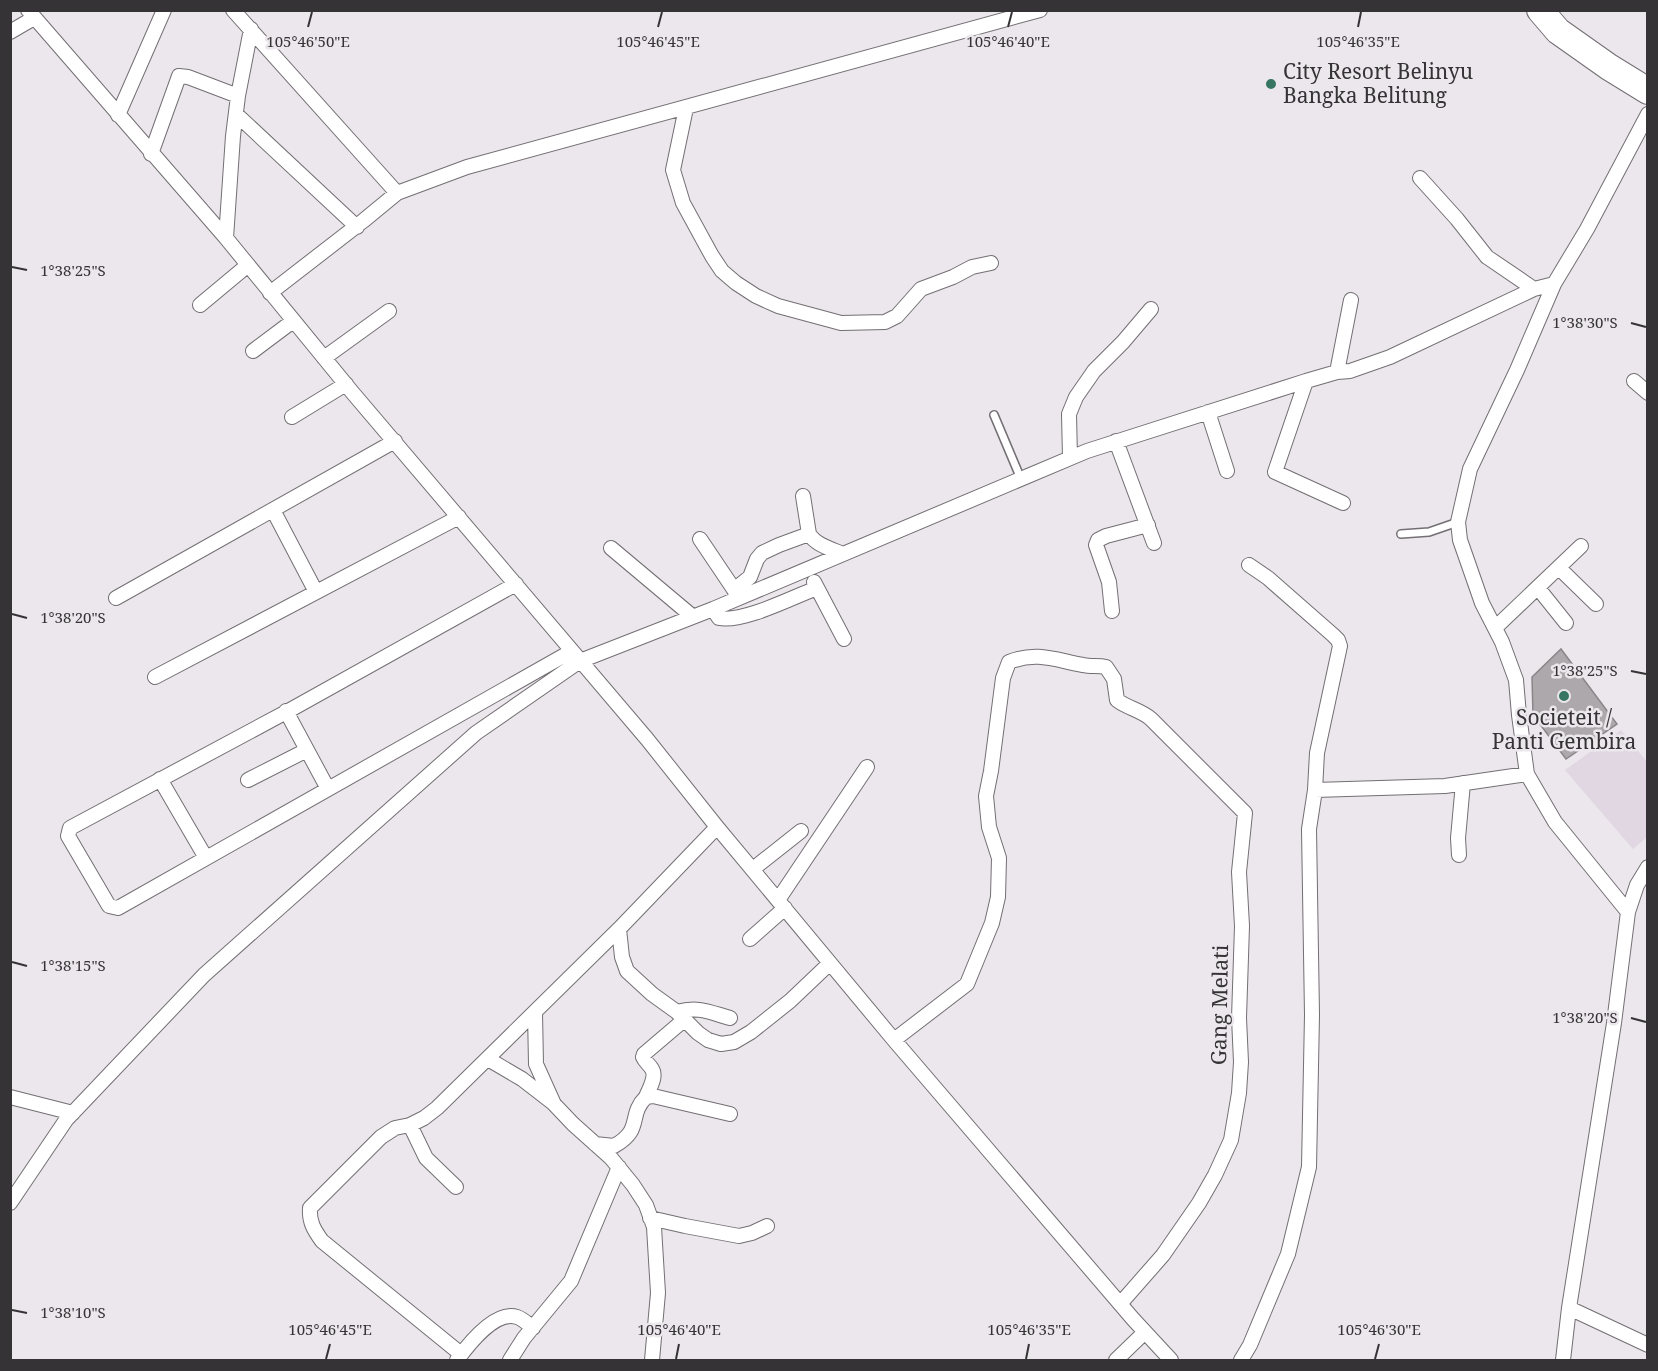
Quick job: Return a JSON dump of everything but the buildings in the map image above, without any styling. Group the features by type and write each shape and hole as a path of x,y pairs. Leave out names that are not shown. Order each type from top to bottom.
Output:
{"highway":[{"path":"1540,10 1558,31 1647,91"}],"street":[{"path":"119,116 164,10"},
{"path":"233,10 397,193"},
{"path":"270,293 397,193 467,167 1040,10"},
{"path":"10,32 31,14 226,238 324,358 647,739 894,1040 1120,1305 1171,1360"},
{"path":"226,238 229,178 238,96 251,29"},
{"path":"151,154 180,76 238,96"},
{"path":"686,108 673,170 683,203 722,271 736,284 756,296 778,306 841,323 885,322 897,316 921,289 972,267 991,263"},
{"path":"236,114 357,226"},
{"path":"1628,912 1555,822 1527,774 1516,680 1466,560 1458,522 1470,469 1517,370 1554,284 1587,229 1647,114"},
{"path":"1420,178 1487,257 1534,289"},
{"path":"200,305 248,266"},
{"path":"516,584 70,828 68,836 73,846 109,906 118,908 328,789 576,656 713,609 737,594 807,569 1087,451 1306,381 1390,357 1534,289 1554,284"},
{"path":"1344,372 1351,300"},
{"path":"1070,458 1069,414 1076,397 1094,371 1151,309"},
{"path":"324,358 389,310"},
{"path":"253,351 293,321"},
{"path":"1306,381 1275,472 1343,503"},
{"path":"1634,381 1647,393"},
{"path":"292,417 346,384"},
{"path":"1208,412 1227,471"},
{"path":"116,598 395,441"},
{"path":"1116,441 1154,543"},
{"path":"803,496 809,534 816,542 843,554"},
{"path":"273,510 316,592"},
{"path":"155,677 459,517"},
{"path":"1112,611 1109,582 1096,545 1098,540 1148,525"},
{"path":"737,594 750,577 757,559 762,554 809,534"},
{"path":"700,539 737,594"},
{"path":"1495,628 1581,546"},
{"path":"611,548 692,616"},
{"path":"1241,1360 1250,1345 1288,1254 1309,1167 1312,1015 1309,829 1315,790 1317,753 1340,646 1333,634 1250,565"},
{"path":"1559,567 1596,604"},
{"path":"807,569 844,639"},
{"path":"713,609 719,618 732,619 817,588"},
{"path":"1538,588 1566,623"},
{"path":"10,1203 66,1120 204,975 476,733 576,656"},
{"name":"Gang Melati","path":"894,1040 967,984 992,923 998,897 999,858 989,827 986,796 1003,678 1009,662 1021,657 1040,656 1086,666 1106,667 1114,679 1117,700 1121,704 1140,711 1245,813 1239,872 1242,926 1239,1018 1241,1062 1239,1093 1231,1140 1199,1203 1163,1255 1120,1305"},
{"path":"286,711 328,789"},
{"path":"248,780 307,750"},
{"path":"750,939 782,904 867,767"},
{"path":"1315,790 1445,786 1527,774"},
{"path":"160,779 206,858"},
{"path":"1459,855 1458,838 1463,783"},
{"path":"533,1328 517,1317 501,1318 490,1323 459,1358 322,1241 313,1229 309,1216 310,1208 381,1137 395,1128 410,1125 424,1118 437,1108 619,929 717,827"},
{"path":"753,869 801,831"},
{"path":"1563,1360 1569,1308 1614,1023 1628,912 1637,885 1647,867"},
{"path":"619,929 622,957 627,971 698,1033 708,1040 721,1044 734,1042 762,1024 830,963"},
{"path":"595,1144 614,1146 629,1136 633,1129 637,1109 646,1097 654,1075 652,1069 644,1061 644,1054 681,1016 690,1008 730,1018"},
{"path":"535,1013 536,1064 554,1104"},
{"path":"488,1059 522,1079 554,1104 619,1167 646,1205 654,1227 658,1293 652,1360"},
{"path":"646,1097 653,1096 730,1114"},
{"path":"10,1097 73,1113"},
{"path":"410,1125 426,1158 456,1187"},
{"path":"510,1360 571,1281 619,1167"},
{"path":"650,1218 739,1236 767,1226"},
{"path":"1569,1308 1647,1345"},
{"path":"1116,1360 1144,1332"}],"lane":[{"path":"994,415 1021,479"},
{"path":"1401,534 1429,532 1458,522"}],"shaded area":[{"path":"1621,730 1647,762 1647,837 1633,849 1565,770"}],"place":[{"name":"City Resort Belinyu Bangka Belitung","path":"1271,84"},
{"name":"Societeit / Panti Gembira","path":"1564,696"}]}
